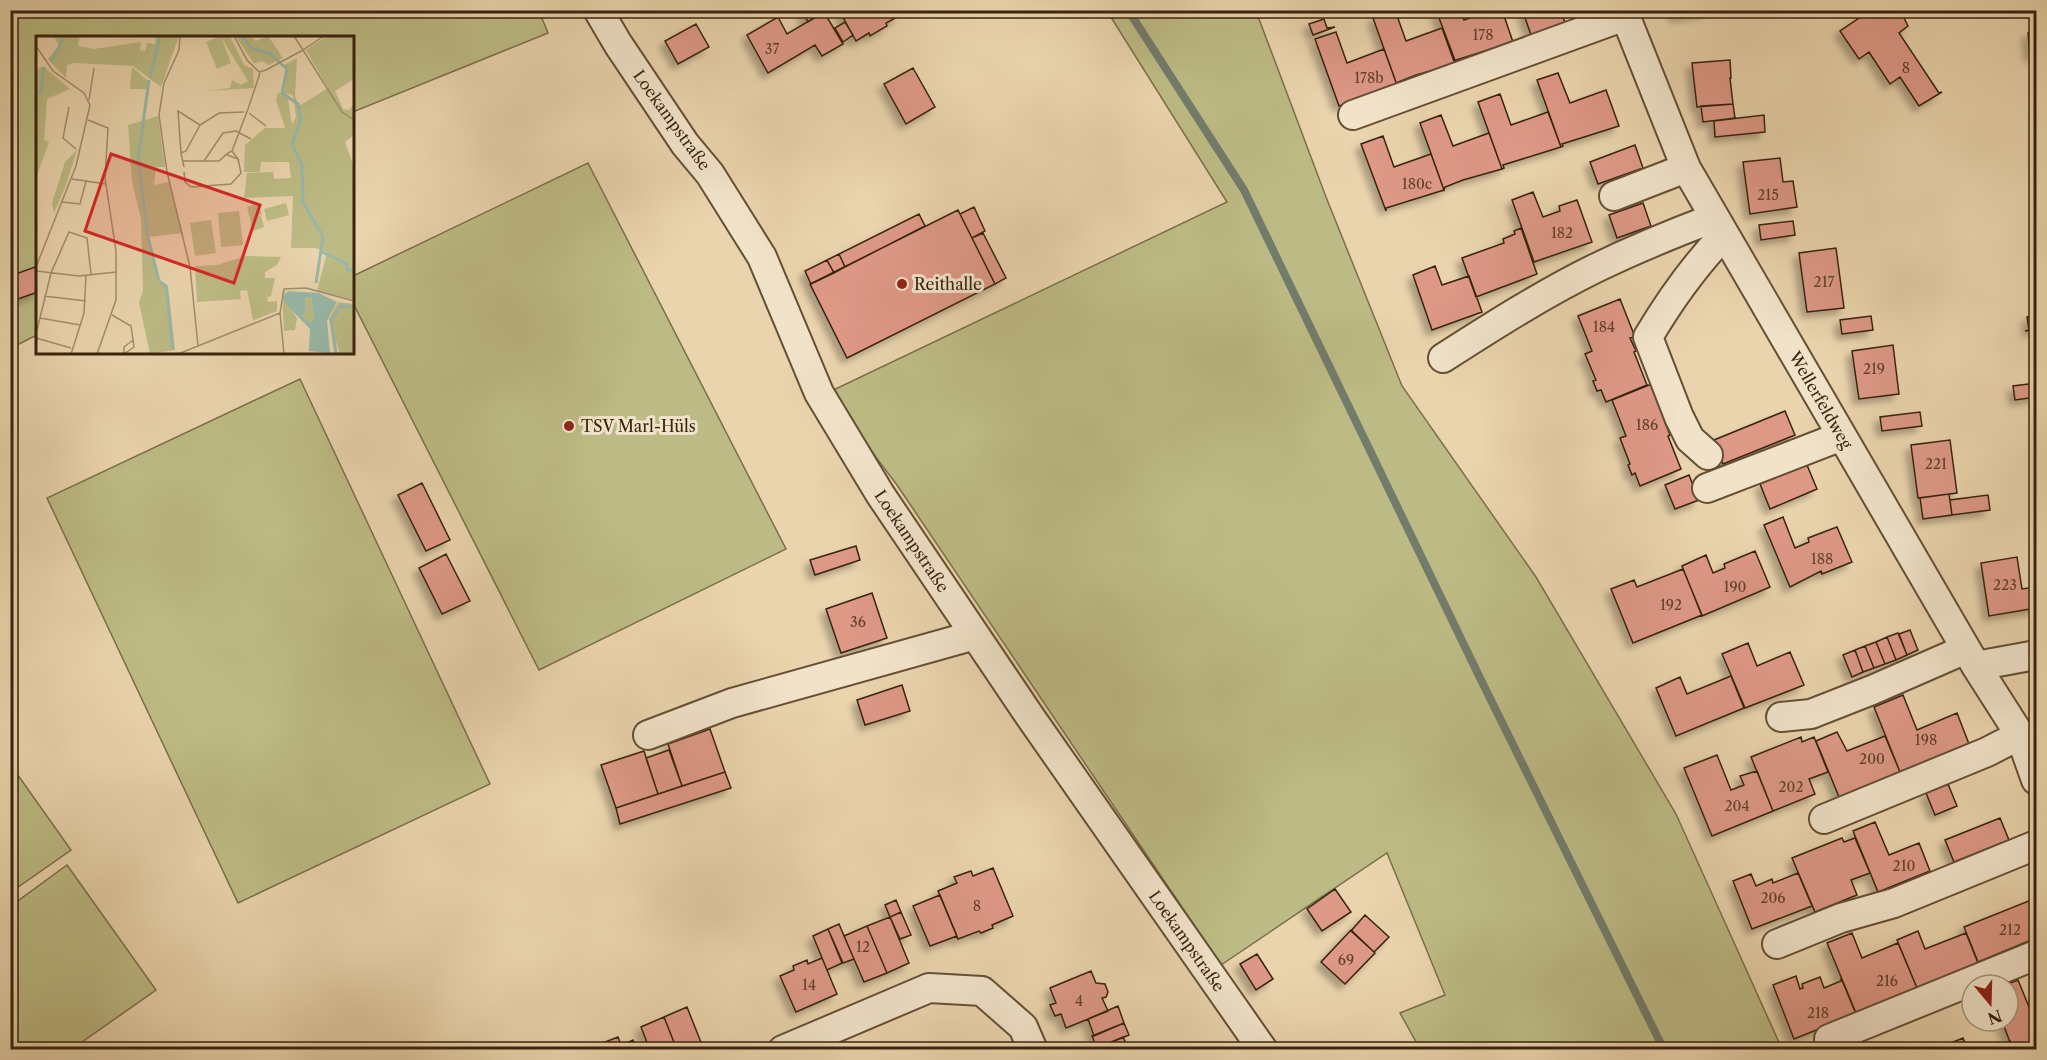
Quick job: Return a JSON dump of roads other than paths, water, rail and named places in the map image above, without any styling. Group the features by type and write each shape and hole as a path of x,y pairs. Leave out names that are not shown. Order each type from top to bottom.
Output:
{"street":[{"name":"Loekampstraße","path":"598,10 685,144 710,174 762,257 819,393 880,494 1030,718 1263,1050"},
{"path":"1353,115 1624,13"},
{"name":"Wellerfeldweg","path":"1624,13 1686,168 1971,657 2020,735 2037,780"},
{"path":"1614,196 1686,168"},
{"path":"1443,358 1499,322 1596,268 1658,240 1719,226"},
{"path":"1708,455 1690,439 1682,424 1648,337 1665,308 1701,260 1719,226"},
{"path":"1707,488 1842,436"},
{"path":"648,735 732,703 975,635"},
{"path":"1781,717 1797,717 1819,711 1971,657 2037,655"},
{"path":"1824,819 1987,752 2020,735"},
{"path":"1777,944 1841,918 1894,903 2037,845"},
{"path":"1829,1040 2037,955"},
{"path":"783,1050 929,988 982,991 1023,1027 1033,1050"}],"waterway":[{"path":"1128,10 1244,190 1481,680 1664,1050"}],"place":[{"name":"Reithalle","path":"902,284"},
{"name":"TSV Marl-Hüls","path":"569,426"}]}
